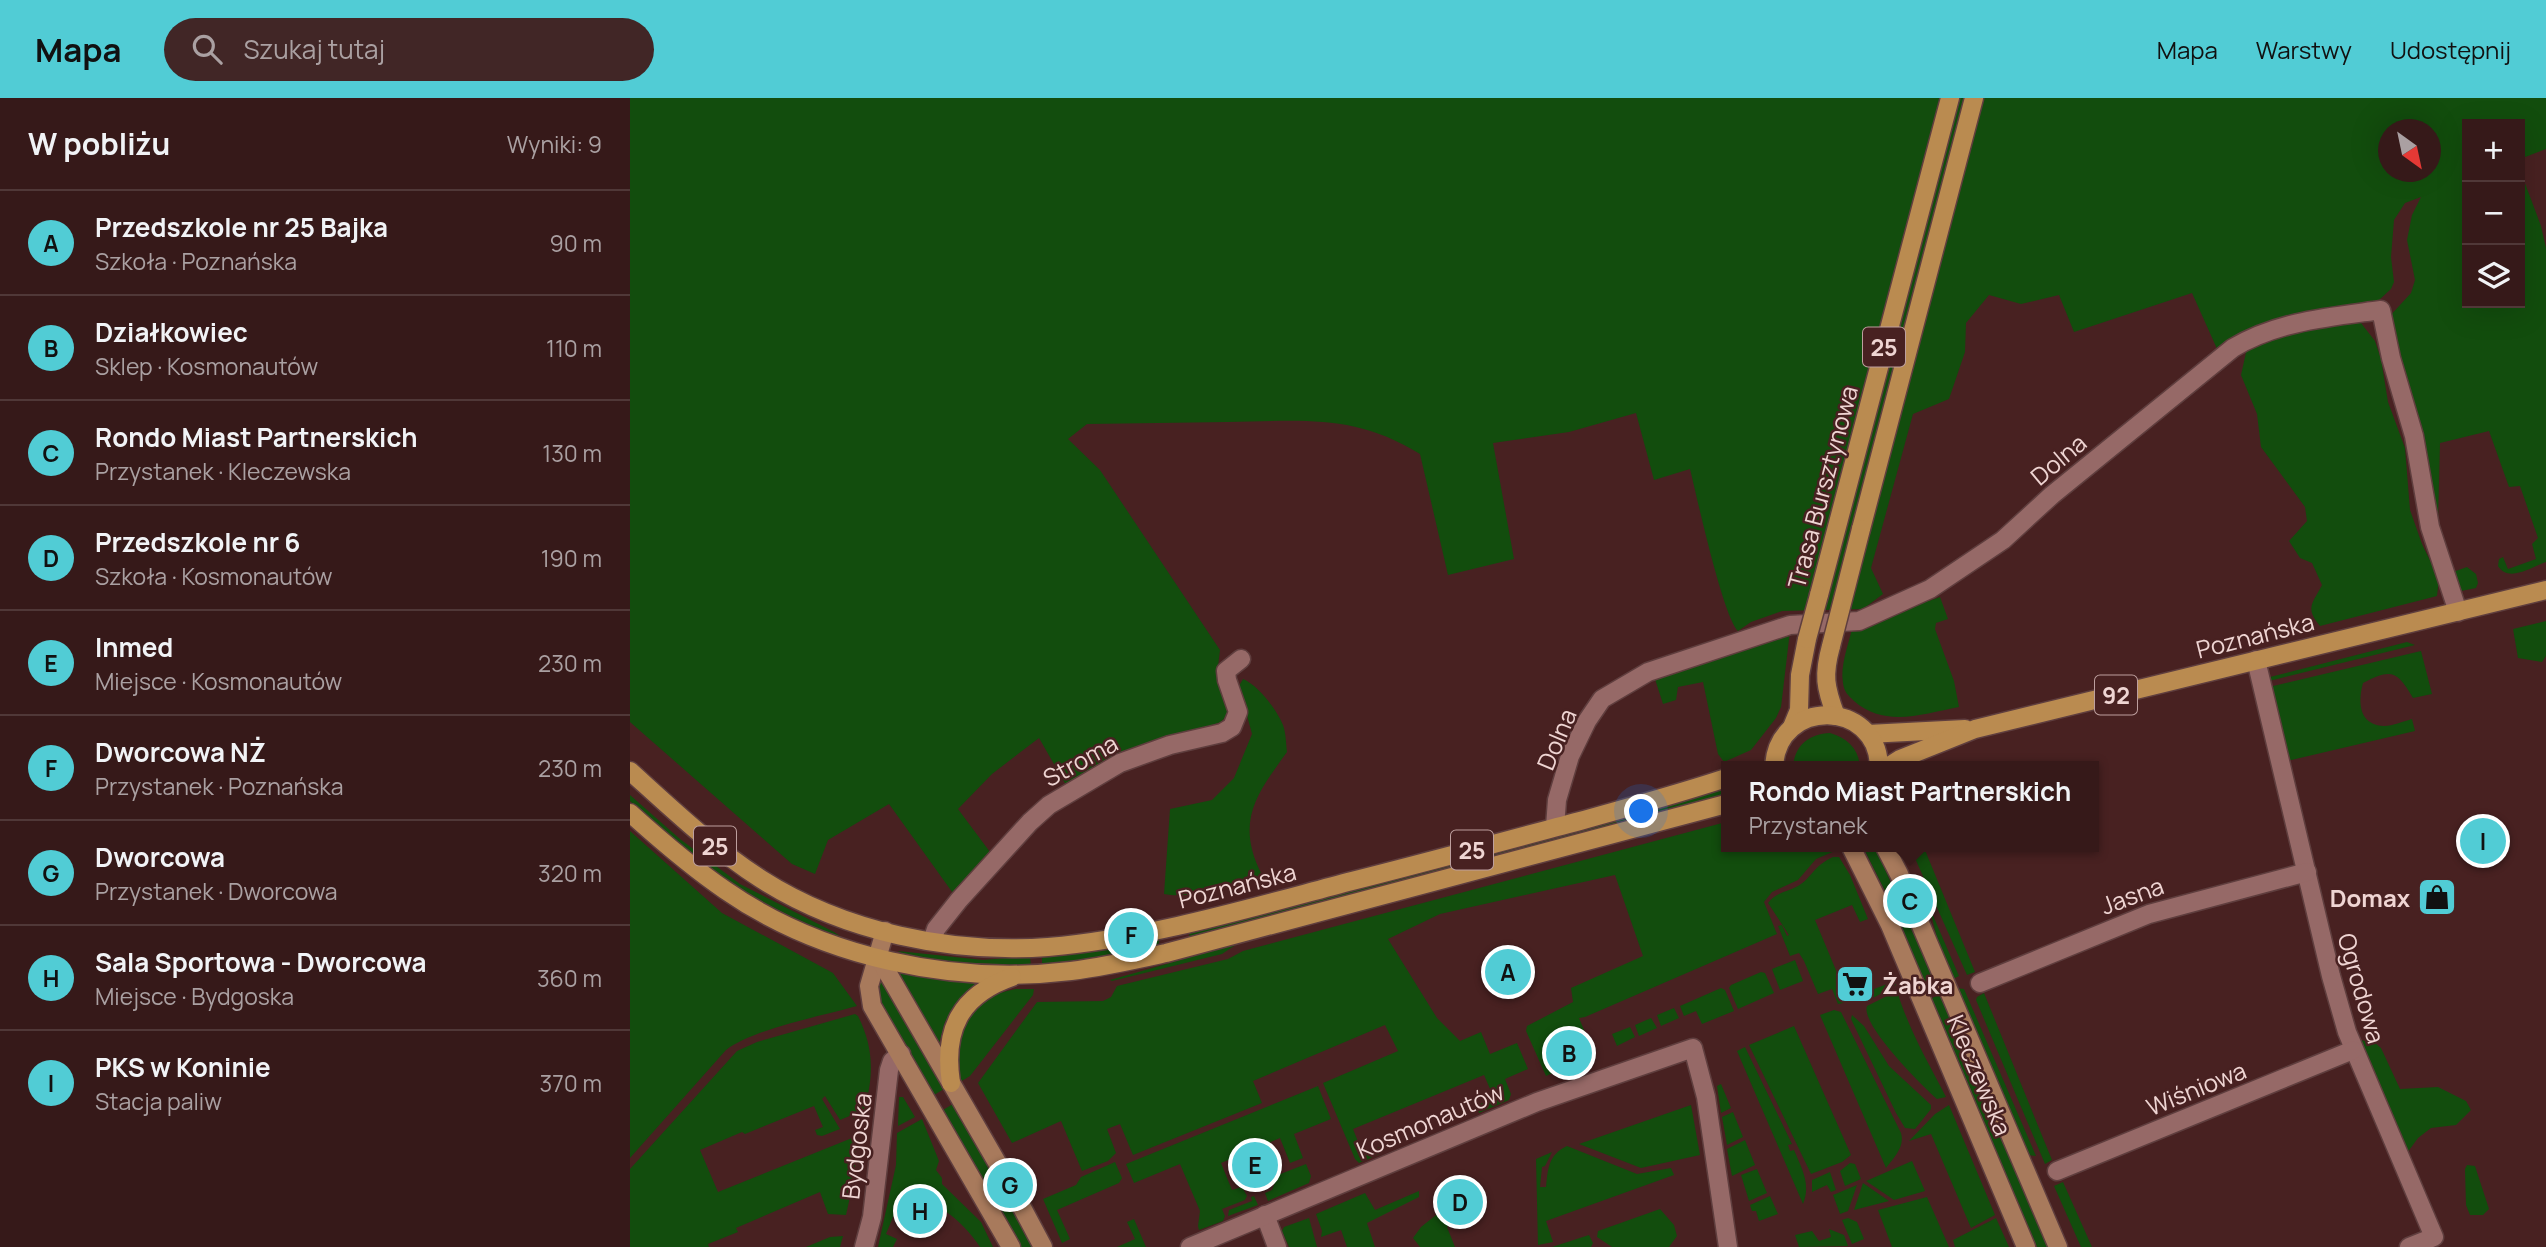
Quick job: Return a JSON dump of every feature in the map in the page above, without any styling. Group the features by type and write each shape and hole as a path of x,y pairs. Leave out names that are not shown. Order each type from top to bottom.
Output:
{"main road":[{"name":"Trasa Bursztynowa","path":"1793,727 1799,710 1800,675 1807,639 1950,98"},
{"name":"Trasa Bursztynowa","path":"1836,716 1825,683 1826,663 1974,98"},
{"name":"Poznańska","path":"1897,761 1975,729 2546,590"},
{"path":"1793,727 1808,718 1836,716 1854,722 1868,734 1877,751 1878,761"},
{"name":"25","path":"1776,758 1793,727"},
{"name":"Poznańska","path":"1868,734 1975,729"},
{"name":"Poznańska","path":"630,771 720,850 762,880 811,905 885,931 932,941 990,948 1036,947 1138,933 1357,880 1721,779"},
{"name":"Poznańska","path":"630,813 688,863 727,892 766,915 815,937 879,958 952,971 1020,974 1072,971 1166,953 1721,805"},
{"name":"Kleczewska","path":"1854,852 1885,915 2026,1247"},
{"name":"Kleczewska","path":"1888,852 2058,1247"},
{"path":"885,931 879,958 871,974 869,986 872,1006 1011,1247"},
{"path":"879,958 1043,1247"},
{"path":"951,1083 949,1048 959,1016 966,1006 995,983 1020,974"}],"street":[{"name":"Dolna","path":"1555,827 1557,800 1570,757 1587,721 1602,699 1648,673 1760,635 1790,625 1859,621 1930,589 2003,540 2052,495 2210,365 2250,338 2282,327 2381,310 2390,358 2414,436 2430,527 2458,612"},
{"name":"Stroma","path":"932,941 936,929 959,900 1030,822 1049,805 1120,763 1171,745 1222,733 1232,727 1238,712 1226,671 1241,659"},
{"name":"Ogrodowa","path":"2256,660 2331,976 2353,1050 2434,1237 2409,1247"},
{"name":"Jasna","path":"1980,983 2149,914 2307,872"},
{"name":"Kosmonautów","path":"1190,1247 1536,1102 1693,1048 1706,1097 1728,1247"},
{"name":"Wiśniowa","path":"2057,1171 2353,1050"},
{"name":"Bydgoska","path":"864,1247 872,1217 889,1070 892,1060 901,1054"},
{"path":"1265,1216 1277,1247"}],"green space":[{"path":"630,98 2546,98 2546,149 2525,157 2525,119 2462,119 2462,308 2525,308 2525,183 2546,248 2546,562 2514,574 2503,571 2498,566 2499,559 2503,557 2508,569 2536,559 2532,544 2538,538 2520,486 2509,487 2489,431 2440,443 2438,522 2433,527 2388,318 2411,293 2415,280 2407,240 2412,215 2421,197 2405,203 2394,220 2391,257 2394,282 2391,289 2379,300 2218,351 2192,293 2074,332 2059,295 2021,304 1989,295 1966,323 1965,352 1949,399 1913,414 1871,568 1883,594 1863,609 1782,611 1751,622 1738,631 1718,581 1690,469 1654,480 1636,413 1569,432 1493,443 1514,559 1448,575 1420,454 1396,441 1372,432 1326,422 1087,424 1068,439 1100,470 1220,650 1217,675 1229,704 1229,713 1221,722 1142,748 1066,785 1039,738 992,774 958,809 993,856 955,896 889,804 828,840 815,874 792,864 630,722"},
{"path":"2347,321 2361,323 2375,341 2381,359 2388,402 2405,448 2410,510 2422,544 2439,579 2437,596 2320,626 2311,610 2322,585 2312,563 2300,558 2289,541 2307,521 2305,507 2261,447 2257,414 2241,375 2247,348 2309,328"},
{"path":"2467,567 2476,574 2478,583 2476,588 2461,591 2456,588 2450,573"},
{"path":"1940,597 1948,619 1936,623 1935,629 1954,681 1959,707 1891,717 1866,709 1854,701 1845,691 1842,676 1852,629 1920,599 1929,601"},
{"path":"2546,621 2546,656 2542,662 2518,658 2513,629"},
{"path":"1790,631 1781,707 1776,718 1751,750 1726,761 1718,754 1703,682 1678,687 1676,700 1663,704 1654,676"},
{"path":"2407,642 2415,645 2269,681 2270,677"},
{"path":"2421,651 2432,694 2413,698 2398,677 2387,674 2363,683 2361,697 2365,717 2375,725 2384,726 2412,719 2415,731 2287,761 2269,687"},
{"path":"1243,679 1261,692 1272,705 1283,725 1286,738 1287,752 1258,796 1250,824 1254,856 1262,875 1200,893 1164,894 1170,809 1212,800 1234,778 1252,734 1239,686"},
{"path":"1830,733 1842,738 1851,745 1859,761 1794,761 1804,742"},
{"path":"1721,789 1721,796 1192,939 1189,935 1193,929 1369,886"},
{"path":"630,795 680,839 740,884 847,941 767,904 722,877 652,821 630,801"},
{"path":"1721,823 1721,852 1833,852 1816,859 1798,880 1772,892 1764,902 1777,934 1579,1018 1595,1056 1586,1060 1574,1035 1553,1044 1564,1068 1546,1076 1526,1031 1527,1026 1573,1002 1571,988 1643,956 1615,875 1440,914 1388,939 1437,1018 1460,1041 1481,1032 1490,1054 1517,1043 1528,1069 1505,1079 1511,1094 1509,1100 1479,1113 1476,1106 1494,1098 1484,1075 1353,1129 1363,1154 1380,1147 1382,1153 1359,1163 1323,1083 1398,1051 1385,1025 1253,1081 1262,1103 1133,1155 1120,1124 1107,1129 1116,1153 1108,1161 1082,1171 1061,1121 1012,1143 978,1083 1037,1002 1103,1001 1111,997 1117,986 1228,959 1243,951"},
{"path":"630,831 722,913 833,973 857,1006 770,1029 726,1050 630,1158"},
{"path":"1866,852 1877,852 1937,986 1926,991 1886,893"},
{"path":"1926,852 1975,972 1967,975 1914,856"},
{"path":"1833,857 1839,857 1850,875 1868,919 1860,922 1852,905 1815,920 1848,999 1895,981 1896,985 1875,997 1838,1004 1832,989 1818,994 1799,953 1790,956 1778,926 1782,925 1787,936 1789,935 1768,903 1778,894 1802,883 1821,864"},
{"path":"1929,906 1959,976 1953,979 1941,954"},
{"path":"1160,937 1158,947 1112,957 1042,966 1042,956"},
{"path":"1237,944 1222,954 1110,980"},
{"path":"898,951 983,960 1030,956 1031,966 952,962 905,955"},
{"path":"1795,960 1803,981 1780,990 1772,969"},
{"path":"902,972 983,983 957,1003 945,1022 939,1044 899,975"},
{"path":"1761,972 1765,973 1774,993 1738,1009 1729,988"},
{"path":"878,974 944,1089 934,1095 880,1002"},
{"path":"1721,988 1725,990 1734,1011 1702,1024 1696,1011 1684,1016 1680,1006"},
{"path":"1957,988 1964,989 2036,1156 2028,1155"},
{"path":"1016,989 1034,989 1033,995 970,1076 960,1082 957,1070 958,1049 969,1016 984,1001"},
{"path":"1897,991 1913,1032 1946,1097 1937,1099 1906,1069 1882,1040 1867,1015 1867,1006"},
{"path":"1984,993 2052,1160 2045,1164 1976,1000"},
{"path":"1941,994 2049,1247 2037,1247 1930,999"},
{"path":"1674,1008 1679,1018 1661,1026 1657,1015"},
{"path":"1834,1010 1841,1012 1901,1133 1900,1147 1886,1168 1820,1015"},
{"path":"855,1014 868,1042 871,1067 869,1092 862,1119 855,1122 852,1115 840,1120 825,1096 822,1099 840,1129 822,1136 817,1135 815,1130 823,1127 814,1106 700,1150 718,1192 857,1136 854,1179 846,1215 828,1214 820,1192 736,1228 738,1232 708,1244 709,1247 630,1247 630,1169 737,1051 757,1042"},
{"path":"1852,1015 1864,1026 1889,1066 1931,1105 1931,1109 1915,1129 1905,1128 1896,1113 1851,1019"},
{"path":"1651,1018 1657,1028 1639,1036 1635,1025"},
{"path":"1794,1026 1851,1155 1842,1162 1811,1174 1749,1045"},
{"path":"1630,1027 1635,1037 1617,1046 1612,1034"},
{"path":"2359,1040 2374,1042 2381,1048 2400,1089 2438,1087 2466,1101 2471,1110 2456,1125 2431,1128 2418,1138 2407,1153"},
{"path":"1745,1047 1792,1144 1788,1145 1790,1151 1794,1150 1802,1170 1806,1183 1803,1204 1737,1051"},
{"path":"1721,1084 1731,1108 1721,1113 1717,1086"},
{"path":"1318,1086 1331,1119 1294,1134 1303,1158 1290,1163 1280,1138 1221,1163 1232,1190 1242,1187 1247,1196 1245,1200 1222,1209 1225,1216 1223,1221 1199,1230 1200,1211 1180,1164 1134,1183 1126,1164"},
{"path":"899,1097 903,1097 915,1117 898,1126"},
{"path":"953,1104 1033,1247 1020,1247 943,1110"},
{"path":"1691,1105 1700,1155 1641,1168 1579,1144"},
{"path":"1949,1105 1995,1215 1971,1228 1931,1134 1909,1141 1935,1114"},
{"path":"1733,1112 1743,1137 1727,1145 1722,1117"},
{"path":"922,1119 939,1161 936,1170 942,1178 942,1184 981,1222 993,1247 980,1247 947,1212 905,1188 886,1234 897,1239 893,1247 878,1247 896,1165 897,1133"},
{"path":"1745,1140 1755,1165 1732,1176 1727,1149"},
{"path":"1567,1146 1637,1174 1671,1168 1674,1175 1546,1221 1553,1242 1538,1245 1536,1159 1552,1152 1542,1167 1540,1187 1546,1187 1553,1158"},
{"path":"1912,1161 1925,1191 1894,1200 1866,1181"},
{"path":"1115,1162 1122,1178 1119,1183 1057,1210 1070,1239 1062,1243 1043,1199 1076,1185 1081,1177"},
{"path":"1850,1163 1855,1164 1861,1179 1845,1186 1840,1171"},
{"path":"1306,1164 1311,1176 1309,1183 1268,1201 1265,1193 1272,1190 1278,1175"},
{"path":"2467,1165 2475,1166 2489,1209 2483,1215 2470,1215 2466,1205"},
{"path":"1757,1169 1767,1193 1749,1201 1741,1175"},
{"path":"1830,1172 1836,1190 1831,1192 1827,1185 1812,1192 1812,1180"},
{"path":"2063,1182 2092,1247 2081,1247 2054,1186"},
{"path":"1863,1183 1889,1201 1854,1210"},
{"path":"1472,1185 1476,1198 1474,1205 1447,1227 1455,1247 1420,1247 1413,1238 1421,1227 1451,1203 1451,1192 1461,1186"},
{"path":"1857,1185 1848,1211 1840,1214 1833,1195"},
{"path":"1419,1191 1419,1197 1367,1223 1375,1247 1347,1247 1341,1230 1321,1237 1322,1231 1316,1214 1365,1193 1375,1210"},
{"path":"1254,1196 1258,1205 1228,1216 1229,1210 1252,1201 1251,1197"},
{"path":"1770,1196 1778,1214 1759,1221 1756,1211 1752,1211 1750,1205"},
{"path":"1927,1197 1949,1247 1892,1247 1878,1210"},
{"path":"1660,1209 1674,1225 1677,1236 1669,1247 1612,1247 1597,1237 1598,1231"},
{"path":"1309,1218 1317,1247 1289,1247 1282,1231 1284,1227"},
{"path":"1848,1218 1857,1222 1864,1239 1852,1244 1842,1220"},
{"path":"1996,1218 2009,1247 1955,1247 1953,1240"},
{"path":"1134,1219 1146,1247 1117,1247 1135,1239 1127,1222"},
{"path":"1829,1229 1844,1235 1848,1246 1799,1247 1795,1235 1812,1231 1819,1241 1831,1237"},
{"path":"1589,1235 1593,1243 1591,1247 1552,1247"},
{"path":"843,1236 840,1247 806,1247 830,1237"}],"place":[{"name":"PKS w Koninie","path":"2483,841"},
{"name":"Domax","path":"2437,897"},
{"name":"Rondo Miast Partnerskich","path":"1910,901"},
{"name":"Dworcowa NŻ","path":"1131,935"},
{"name":"Przedszkole nr 25 Bajka","path":"1508,972"},
{"name":"Żabka","path":"1855,984"},
{"name":"Działkowiec","path":"1569,1053"},
{"name":"Inmed","path":"1255,1165"},
{"name":"Dworcowa","path":"1010,1185"},
{"name":"Przedszkole nr 6","path":"1460,1202"},
{"name":"Sala Sportowa - Dworcowa","path":"920,1211"}]}
